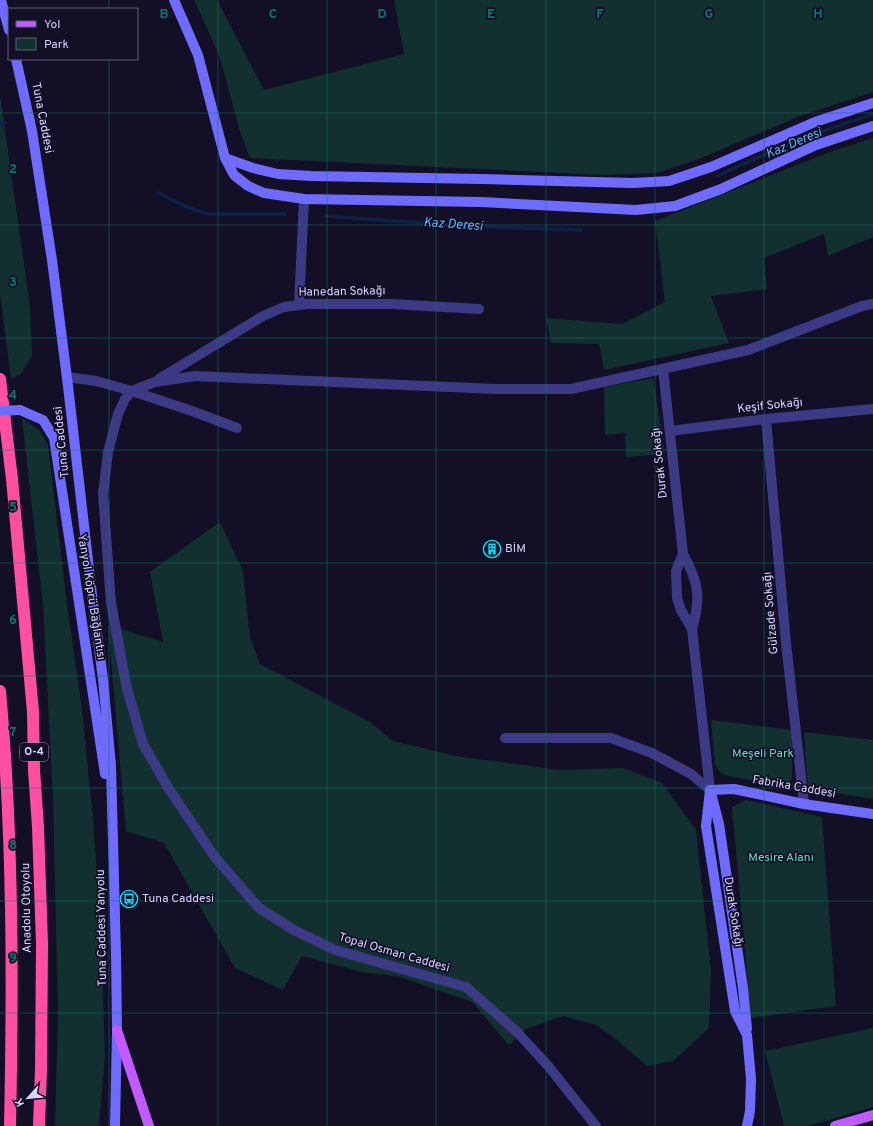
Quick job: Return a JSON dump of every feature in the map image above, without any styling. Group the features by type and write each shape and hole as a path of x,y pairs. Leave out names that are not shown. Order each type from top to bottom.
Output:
{"highway":[{"name":"Anadolu Otoyolu","path":"0,379 12,480 33,712 34,770 38,827 42,944 39,1126"},
{"name":"Anadolu Otoyolu","path":"0,690 9,840 12,988 10,1126"}],"main road":[{"path":"2,0 8,26"},
{"path":"174,0 198,56 225,158 234,175 248,186 264,193 304,199 481,202 636,210 675,206 721,189 816,145 873,126"},
{"name":"Tuna Caddesi","path":"16,60 35,153 52,260 67,377 103,679 110,766 112,825"},
{"path":"225,158 253,168 278,174 311,176 633,183 669,181 711,168 815,122 873,103"},
{"name":"Yanyol Köprü Bağlantısı","path":"0,411 20,410 43,420 54,438 112,825"},
{"name":"Fabrika Caddesi","path":"710,790 734,789 804,804 873,814"},
{"name":"Durak Sokağı","path":"710,790 721,839 743,988 751,1079 750,1111 747,1126"},
{"name":"Tuna Caddesi Yanyolu","path":"112,825 117,1030 115,1126"},
{"path":"117,1030 149,1126"},
{"path":"835,1126 873,1115"}],"street":[{"path":"299,305 304,199"},
{"path":"862,306 873,298"},
{"name":"Hanedan Sokağı","path":"155,382 263,316 284,307 299,305 392,304 479,309"},
{"path":"132,391 155,382 195,376 496,389 571,389 748,350 862,306 873,304"},
{"name":"Durak Sokağı","path":"663,369 683,554 692,570 697,590 697,610 692,629 710,790"},
{"path":"67,377 96,381 132,391 238,428"},
{"name":"Topal Osman Caddesi","path":"132,391 125,399 118,414 108,452 103,494 111,603 127,689 143,744 169,789 214,856 259,908 294,930 335,950 466,987 525,1041 596,1126"},
{"name":"Keşif Sokağı","path":"670,431 766,419 873,409"},
{"name":"Gülzade Sokağı","path":"766,419 786,643 804,804"},
{"name":"Durak Sokağı","path":"683,554 676,571 677,598 681,610 692,629"},
{"path":"505,738 611,738 652,753 691,774 710,790"}],"green space":[{"path":"194,0 217,0 264,90 404,54 394,0 873,0 873,92 800,116 699,159 657,173 601,175 250,158 240,131 219,55"},
{"path":"0,95 30,306 32,356 21,374 11,379 0,294"},
{"path":"873,138 873,237 828,256 824,234 764,258 767,289 711,296 729,343 604,370 599,344 551,343 546,318 622,324 665,302 655,221 830,152"},
{"path":"653,378 665,454 626,457 625,433 605,435 604,387"},
{"path":"22,418 40,431 48,445 67,604 82,710 93,818 101,935 105,1057 99,1126 55,1126 58,1014 53,800 43,605"},
{"path":"220,522 243,571 250,638 260,664 370,722 393,741 456,756 560,770 623,768 662,783 696,830 711,971 709,1028 673,1061 647,1066 616,1039 596,1025 563,1016 526,1029 509,1045 472,1002 400,977 362,972 302,956 283,990 235,968 164,843 126,831 108,625 163,642 150,572"},
{"name":"Meşeli Park","path":"711,720 792,730 792,778 787,786 724,775 719,771 715,765"},
{"path":"804,732 873,740 873,799 808,789"},
{"name":"Mesire Alanı","path":"746,800 822,817 836,1006 751,1018 732,807"},
{"path":"873,1028 873,1107 808,1126 784,1126 765,1051"}],"waterway":[{"name":"Kaz Deresi","path":"717,176 794,142 873,114"},
{"name":"Kaz Deresi","path":"0,123 5,123"},
{"name":"Kaz Deresi","path":"158,193 187,207 208,214 285,214"},
{"name":"Kaz Deresi","path":"325,216 466,226 581,230"}],"place":[{"name":"BİM","path":"492,549"},
{"name":"Tuna Caddesi","path":"129,899"}]}
